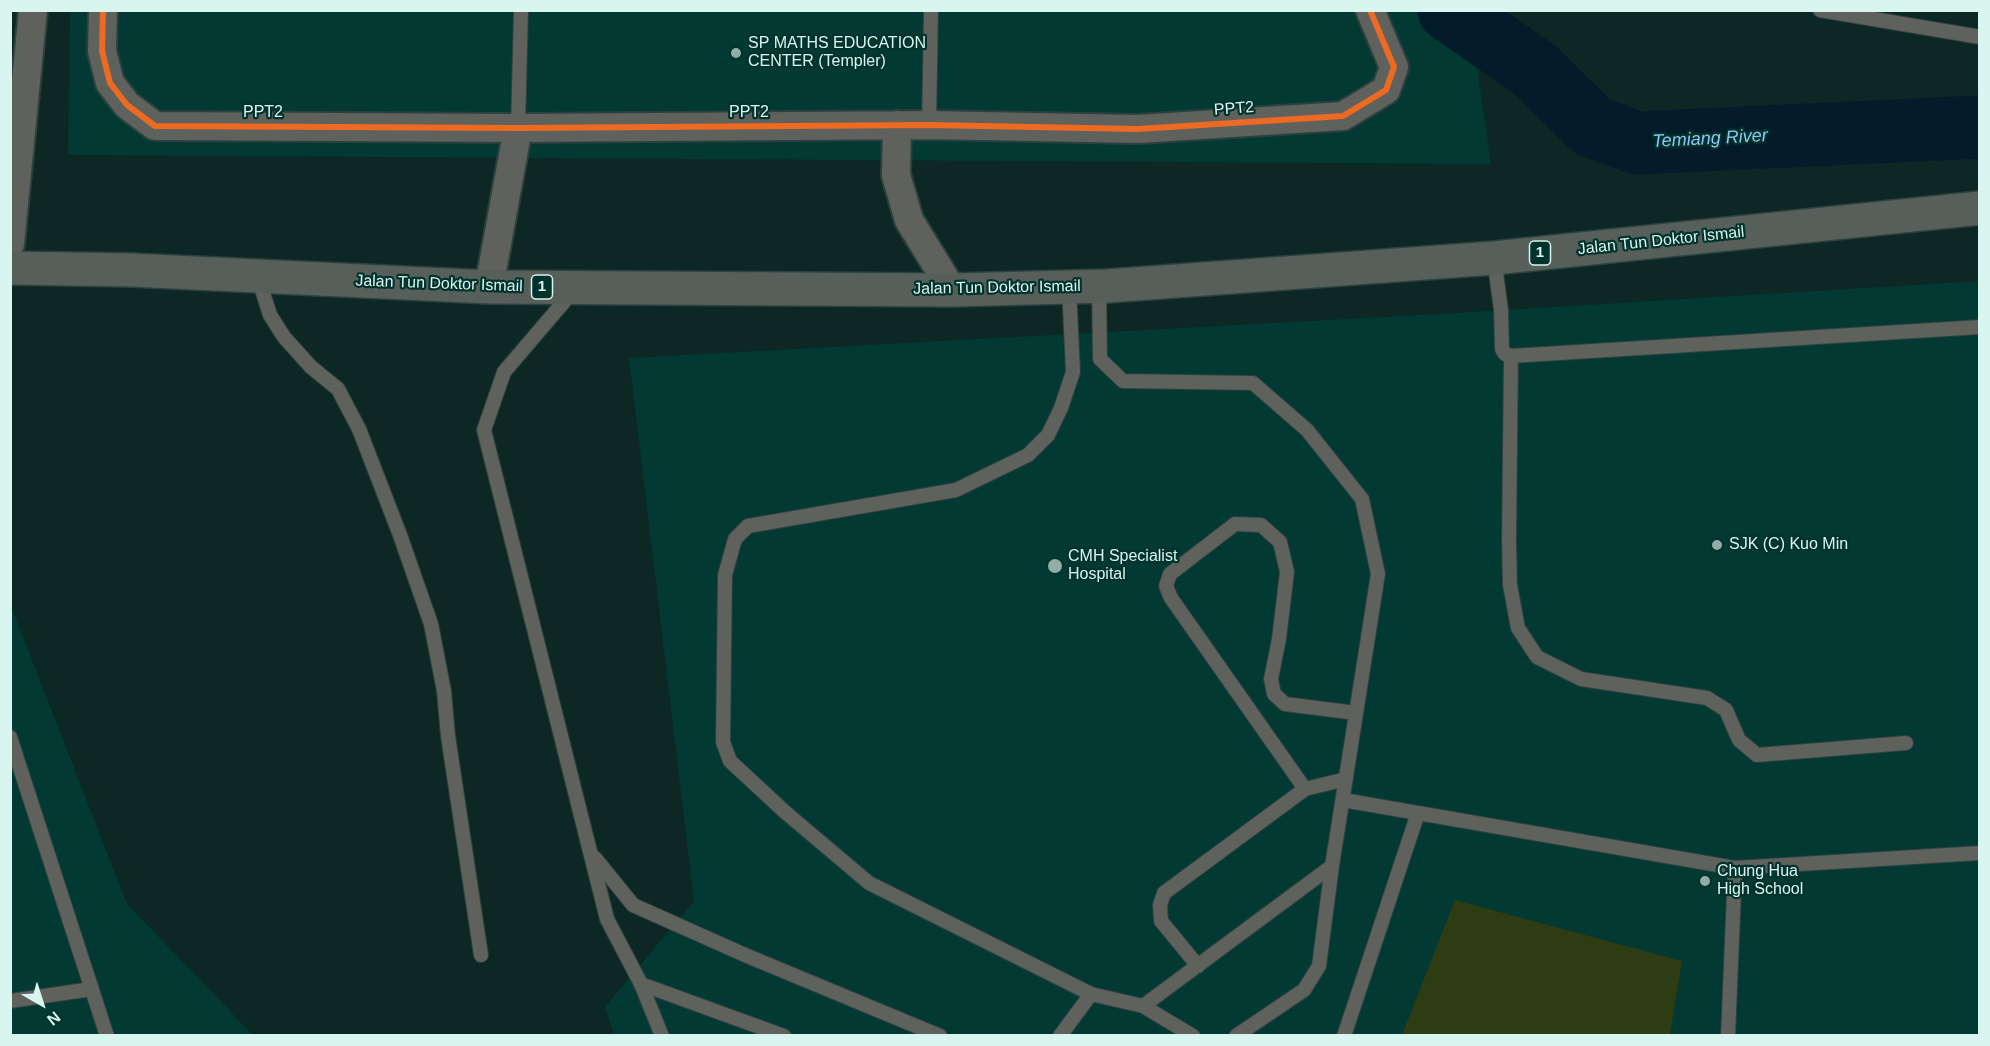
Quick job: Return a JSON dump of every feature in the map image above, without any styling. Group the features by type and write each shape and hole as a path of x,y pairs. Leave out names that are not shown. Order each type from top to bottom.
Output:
{"highway":[{"name":"Jalan Tun Doktor Ismail","path":"10,268 131,270 489,286 952,290 1084,286 1494,258 1980,208"}],"street":[{"path":"10,244 33,10"},
{"name":"PPT2","path":"103,10 102,51 110,83 127,105 155,126 518,128 929,125 1138,129 1343,116 1386,90 1394,67 1370,10"},
{"path":"897,125 896,175 909,220 952,290"},
{"path":"489,286 518,128"}],"lane":[{"path":"518,128 520,10"},
{"path":"929,125 931,10"},
{"path":"1820,10 1980,37"},
{"path":"1494,258 1501,310 1502,349 1511,356 1980,327"},
{"path":"258,277 274,323 311,367 338,389 359,429 431,624 444,691 448,735 481,955"},
{"path":"1084,286 1100,359 1123,381 1253,383 1307,430 1362,500 1378,574 1332,866 1319,966 1304,990 1236,1035"},
{"path":"1084,286 1073,372 1061,408 1048,435 1028,455 956,490 748,526 735,539 725,575 723,742 730,761 785,812 869,883 1091,994 1143,1006 1192,1035"},
{"path":"576,287 504,372 484,430 607,919 641,984 662,1035"},
{"path":"1511,356 1510,585 1518,628 1537,657 1581,679 1707,698 1726,710 1739,740 1757,755 1906,743"},
{"path":"1305,789 1171,598 1166,586 1170,574 1235,524 1261,525 1280,542 1287,572 1279,639 1271,679 1274,694 1285,704 1356,713"},
{"path":"10,737 107,1035"},
{"path":"1198,966 1161,921 1160,905 1164,893 1305,789 1346,779"},
{"path":"1342,800 1735,868 1980,853"},
{"path":"1344,1035 1418,813"},
{"path":"591,854 633,905 745,956 940,1035"},
{"path":"1143,1006 1332,866"},
{"path":"1728,1035 1735,868"},
{"path":"641,984 784,1035"},
{"path":"10,1001 92,989"},
{"path":"1060,1035 1091,994"}],"shaded area":[{"path":"1441,10 1473,40 1491,164 68,155 70,11"},
{"path":"1979,281 1979,1035 614,1036 605,1007 694,901 629,358 1439,314"},
{"path":"10,604 127,904 253,1035 11,1035"},
{"path":"1455,900 1682,961 1670,1035 1402,1035"}],"waterway":[{"name":"Temiang River","path":"1449,10 1535,70 1593,127 1637,143 1980,127"}],"cycle path":[{"path":"103,10 102,51 110,83 127,105 155,126 518,128 929,125 1138,129 1343,116 1386,90 1394,67 1370,10"}],"place":[{"name":"SP MATHS EDUCATION CENTER (Templer)","path":"736,53"},
{"name":"SJK (C) Kuo Min","path":"1717,545"},
{"name":"CMH Specialist Hospital","path":"1055,566"},
{"name":"Chung Hua High School","path":"1705,881"}]}
